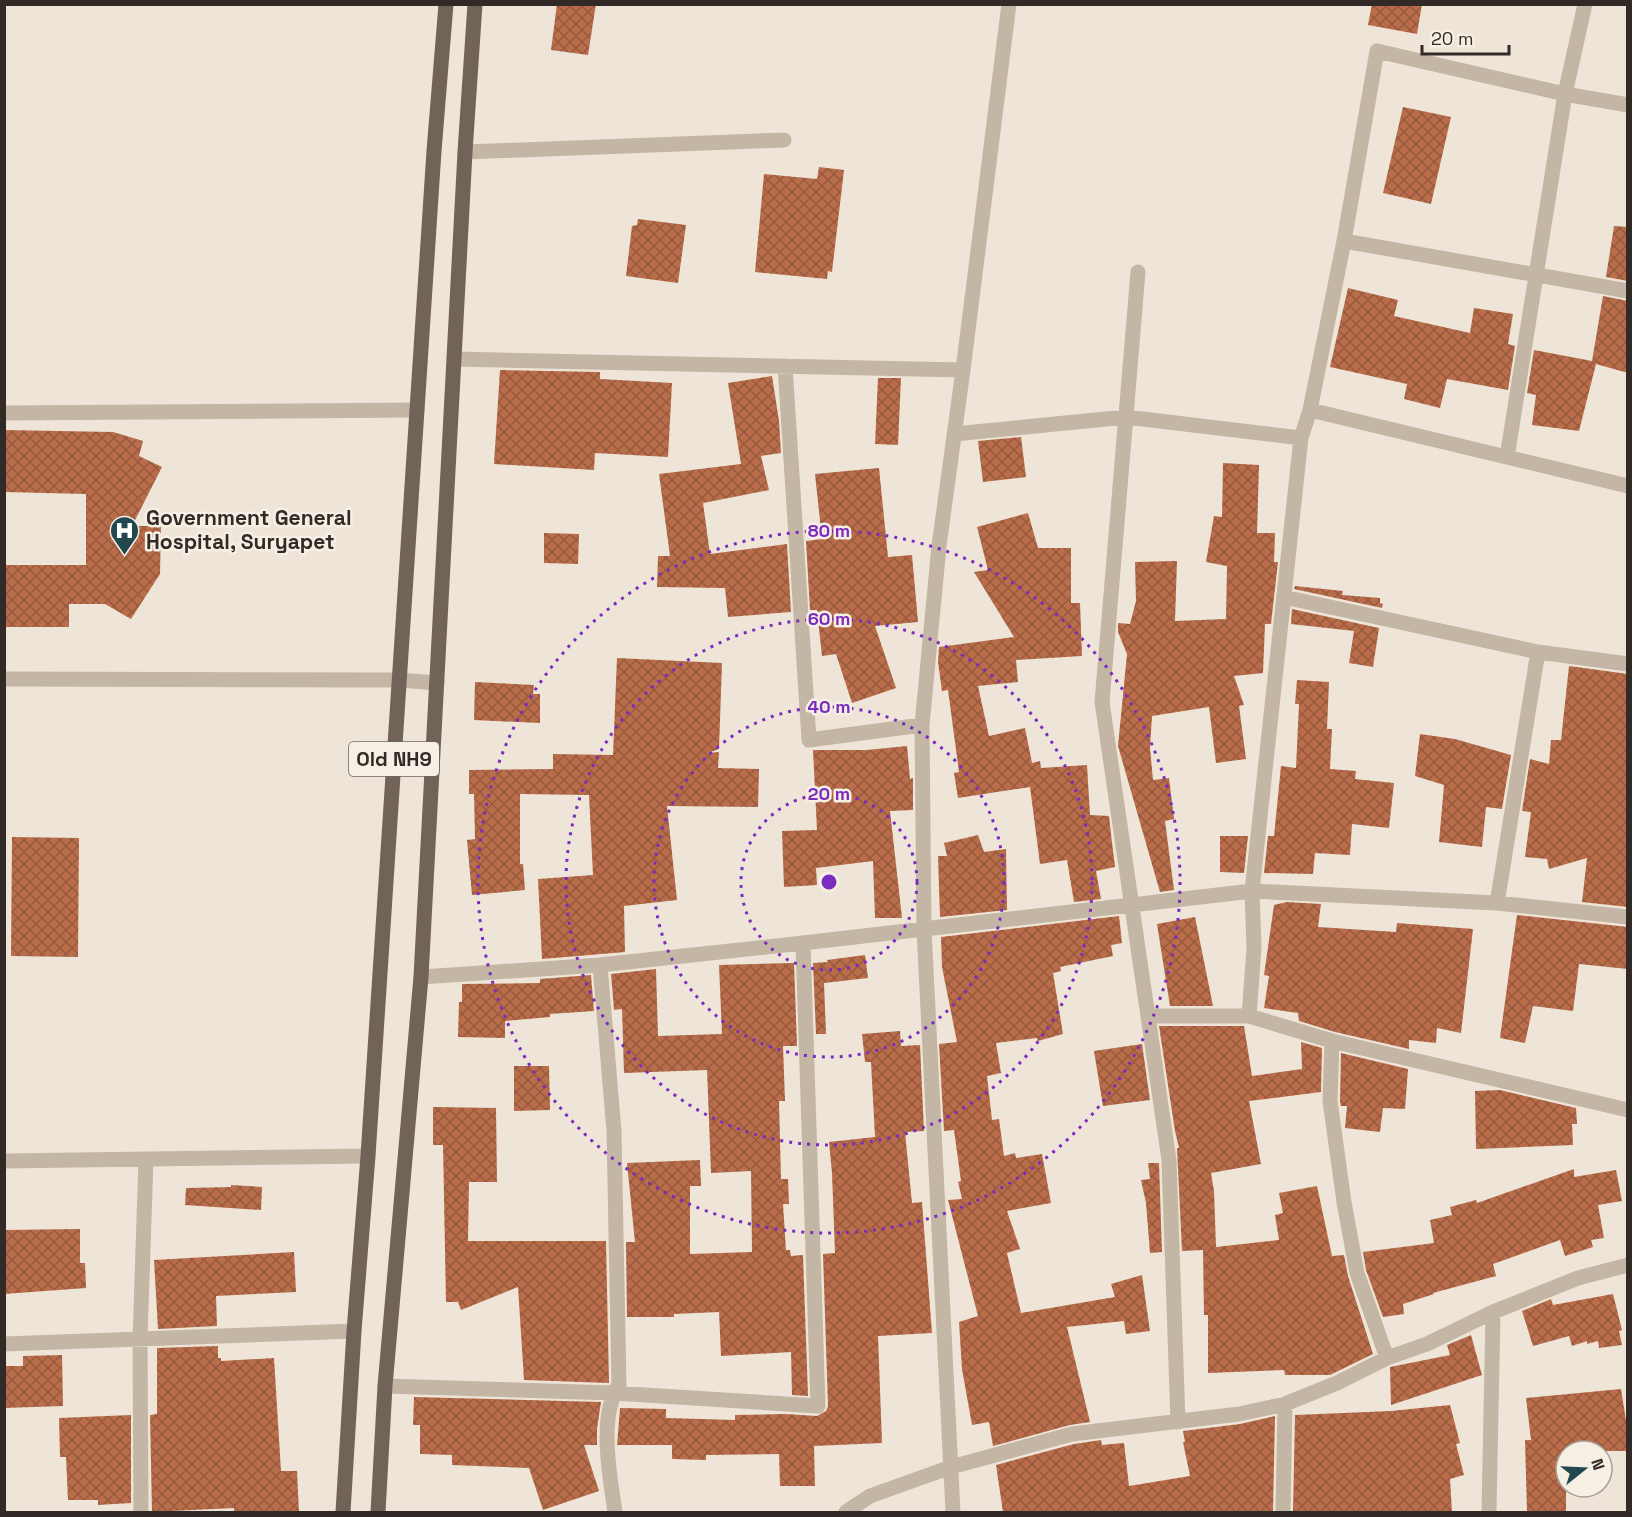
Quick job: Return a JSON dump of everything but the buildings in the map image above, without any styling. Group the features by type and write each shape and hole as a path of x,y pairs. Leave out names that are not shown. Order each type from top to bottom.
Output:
{"main road":[{"name":"Old NH9","path":"343,1512 446,4"},
{"name":"Old NH9","path":"378,1512 385,1386 421,977 475,4"}],"street":[{"path":"953,1512 924,929 922,725 939,546 1010,4"},
{"path":"1507,457 1565,94 1585,4"},
{"path":"1249,1016 1254,948 1252,891 1302,438 1310,410 1344,241 1377,51 1565,94 1628,105"},
{"path":"465,152 784,140"},
{"path":"1344,241 1628,291"},
{"path":"1138,272 1102,702 1169,1160 1178,1422"},
{"path":"454,359 963,370"},
{"path":"785,366 809,740 922,725"},
{"path":"4,413 417,410"},
{"path":"1310,410 1628,486"},
{"path":"954,434 1126,417 1302,438"},
{"path":"1284,597 1538,652 1628,664"},
{"path":"1497,903 1538,652"},
{"path":"4,679 399,680 437,683"},
{"path":"421,977 600,964 803,944 1252,891 1497,903 1628,917"},
{"path":"385,1386 614,1393 818,1406 803,944"},
{"path":"600,964 614,1131 619,1385 608,1408 608,1467 615,1512"},
{"path":"1148,1016 1249,1016 1332,1041 1628,1110"},
{"path":"1332,1041 1330,1101 1344,1202 1357,1273 1387,1358"},
{"path":"4,1161 368,1156"},
{"path":"141,1512 140,1338 146,1160"},
{"path":"846,1512 870,1496 951,1467 1072,1434 1239,1414 1285,1404 1337,1383 1387,1358 1427,1344 1493,1311 1578,1278 1628,1264"},
{"path":"1489,1512 1493,1311"},
{"path":"4,1344 354,1331"},
{"path":"1283,1512 1285,1404"}],"place":[{"name":"Government General Hospital, Suryapet","path":"125,556"}]}
